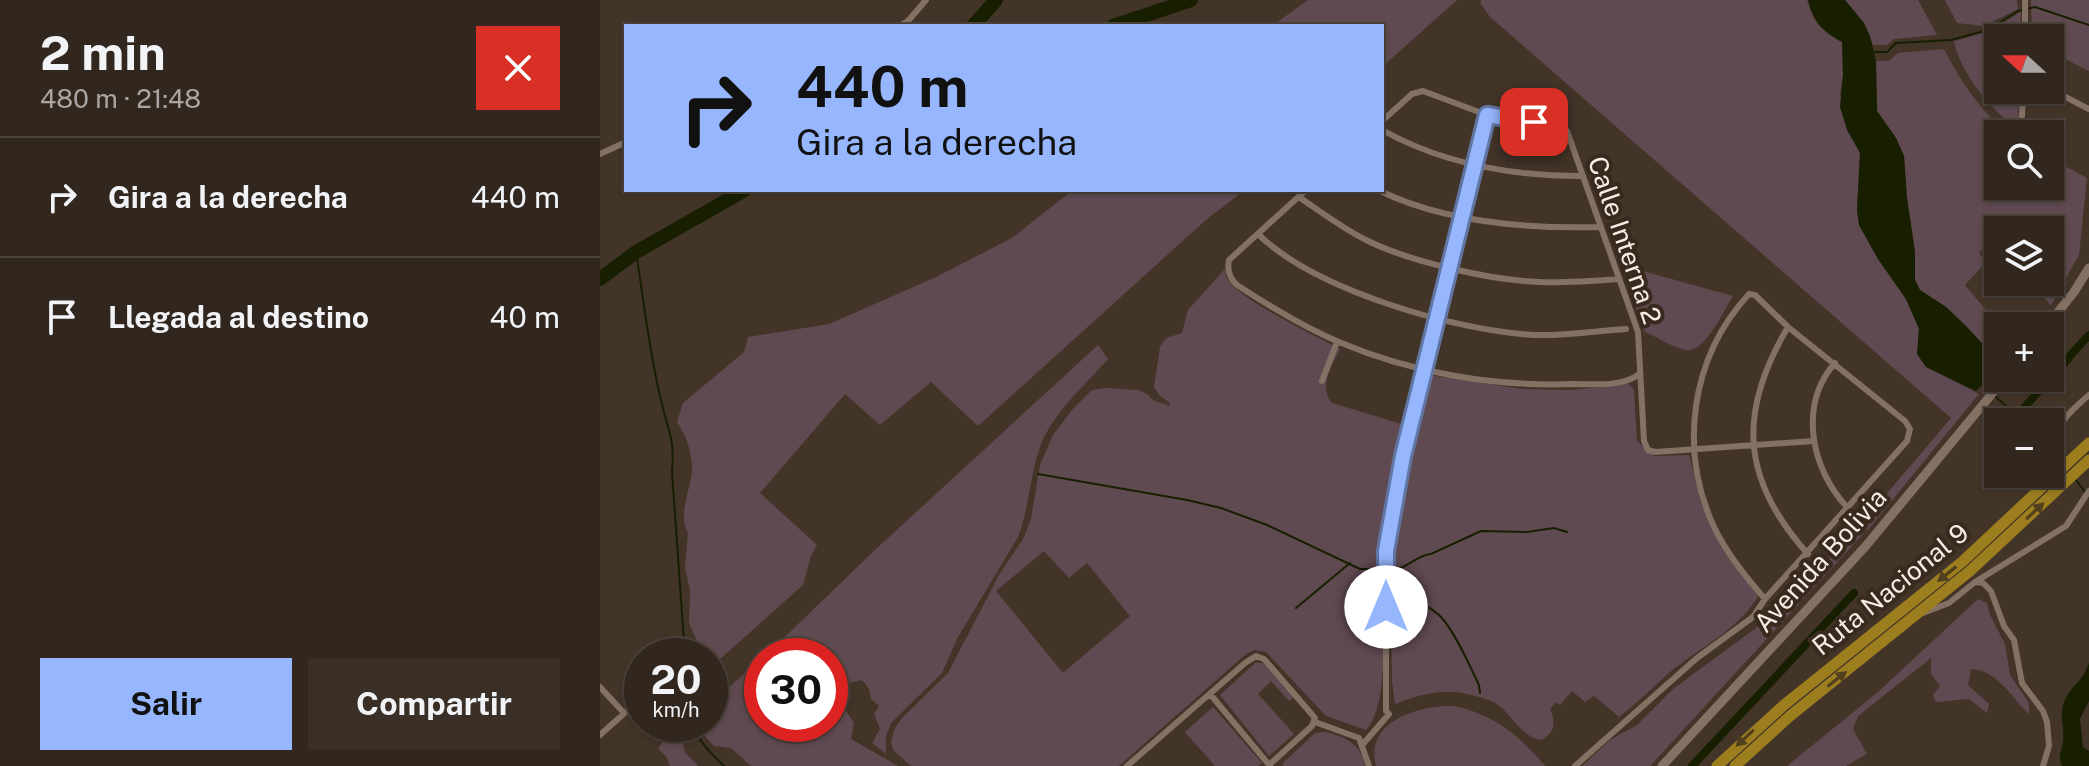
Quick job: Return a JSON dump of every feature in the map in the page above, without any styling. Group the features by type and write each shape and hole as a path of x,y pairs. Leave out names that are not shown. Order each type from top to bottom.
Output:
{"highway":[{"name":"Ruta Nacional 9","path":"2064,471 2089,443"},
{"name":"Ruta Nacional 9","path":"2064,478 2089,460"},
{"name":"Ruta Nacional 9","path":"1735,766 1790,716 1970,571 2049,488"},
{"name":"Ruta Nacional 9","path":"1717,766 1784,705 2049,488"}],"street":[{"path":"903,24 926,0"},
{"path":"2025,0 2025,24"},
{"path":"1363,744 1389,714 1386,711 1386,551 1403,456 1487,115 1423,91 1412,94 1384,119"},
{"path":"2064,96 2089,109"},
{"path":"2022,104 2022,116"},
{"name":"Calle Interna 2","path":"1487,115 1557,125 1567,131 1638,332 1644,441 1648,450 1655,452 1694,450"},
{"path":"1384,131 1406,143 1474,165 1542,176 1581,176"},
{"path":"600,154 624,143"},
{"path":"1304,192 1229,260 1228,268 1231,280 1300,324 1381,358 1475,379 1532,386 1631,381 1639,374"},
{"path":"1383,192 1411,203 1462,216 1514,225 1601,227"},
{"path":"1299,197 1369,242 1449,267 1536,282 1619,279"},
{"path":"1258,234 1311,270 1396,308 1532,335 1626,329"},
{"path":"2058,312 2089,268"},
{"path":"1575,766 1697,658 1753,617 1765,599 1907,441 1910,429 1905,421 1788,327 1755,295 1749,294 1714,343 1700,381 1694,416 1694,450 1700,486 1715,529 1736,565 1765,599"},
{"path":"1788,327 1760,383 1754,415 1754,445 1763,483 1772,504 1808,554"},
{"path":"1322,381 1337,342"},
{"path":"1835,363 1823,380 1815,403 1814,441 1826,477 1847,507"},
{"name":"Avenida Bolivia","path":"1662,766 1865,547 1993,392"},
{"path":"2064,422 2089,395"},
{"path":"1694,450 1814,441"},
{"path":"1916,616 1949,603 1975,582 2066,526 2088,487"},
{"path":"1975,582 1983,583 1991,591 2004,626 2014,640 2022,683 2043,711 2049,746 2043,766"},
{"path":"1127,766 1256,656 1264,659 1314,715 1315,722"},
{"path":"600,687 624,713 600,735"},
{"path":"1210,694 1269,766 1315,722"},
{"path":"1315,722 1359,738 1369,766"}],"shaded area":[{"path":"1308,0 1457,0 1384,65 1384,24 1275,24"},
{"path":"1807,0 1819,26 1842,42 1840,94 1860,153 1859,225 1906,299 1919,329 1917,354 1926,367 1979,394 1867,531 1862,523 1951,418 1490,17 1480,2"},
{"path":"1808,0 1845,0 1864,23 1870,36 1876,61 1877,111 1896,138 1904,156 1915,252 1915,280 1920,290 1946,307 1984,345 1984,382 1976,391 1926,367 1917,354 1919,329 1906,299 1859,225 1860,153 1847,130 1840,107 1842,42 1829,34 1813,14"},
{"path":"1845,0 1918,0 1937,35 1894,39 1887,45 1873,45 1864,23"},
{"path":"1945,0 2017,0 2018,9 1984,26 1957,23"},
{"path":"2031,0 2089,0 2089,71 2064,58 2064,24 2032,24"},
{"path":"2021,11 2021,24 2001,24"},
{"path":"1984,32 1984,97 1963,66 1954,41"},
{"path":"1944,49 1972,95 1994,120 1984,120 1984,200 2064,200 2064,166 2087,178 2079,255 2064,282 2064,216 1984,216 1984,247 1979,253 1984,264 1965,285 1987,312 1984,312 1984,345 1946,307 1920,290 1915,279 1915,252 1904,156 1896,138 1877,111 1876,61 1889,61 1898,53"},
{"path":"1990,104 2018,104 2020,120 2007,120"},
{"path":"1070,192 1242,192 1207,219 978,426 931,382 880,425 845,394 760,493 817,545 803,585 728,652 728,638 696,638 689,623 690,590 685,567 688,533 684,519 692,470 691,457 684,433 677,422 683,403 744,352 748,337 829,324 934,278 1012,238"},
{"path":"1621,265 1733,296 1707,338 1700,345 1685,350 1644,331"},
{"path":"1225,269 1228,280 1248,298 1340,349 1326,383 1332,403 1408,426 1388,501 1382,541 1383,658 1374,718 1366,730 1326,716 1266,652 1254,650 1119,766 911,766 893,750 891,741 895,728 948,673 999,575 1023,539 1031,519 1040,465 1053,435 1092,390 1138,390 1170,406 1154,387 1160,347 1166,338 1182,333 1188,310","holes":["1044,551 1069,578 1087,563 1130,616 1063,673 996,591"]},
{"path":"2042,296 2056,296 2051,305"},
{"path":"1098,345 1108,359 1070,401 1045,435 1018,537 958,637 942,673 891,723 886,736 886,754 872,743 880,729 874,714 879,706 871,699 869,689 862,680 848,682 848,638 784,638"},
{"path":"1429,375 1522,389 1571,390 1629,384 1634,390 1637,441 1654,456 1689,455 1700,499 1712,525 1759,595 1730,628 1670,672 1619,717 1594,696 1585,702 1572,691 1560,705 1556,702 1550,709 1553,726 1550,734 1542,740 1523,731 1496,703 1464,693 1434,692 1395,704 1390,549 1406,461"},
{"path":"1860,527 1864,533 1650,766 1582,766 1610,740 1637,725 1673,689 1760,625 1776,607 1782,613"},
{"path":"1978,599 1987,603 2005,644 2010,675 2029,703 2029,714 1996,679 1980,670 1971,669 1968,685 1989,704 1987,713 1969,699 1936,702 1933,695 1940,686 1931,674 1931,658 1858,716 1853,729 1867,754 1846,766 1787,766 1878,692"},
{"path":"1255,663 1263,663 1294,697 1289,701 1271,681 1258,694 1294,734 1269,756 1220,695"},
{"path":"2089,663 2089,701 2080,719 2083,747 2089,751 2089,766 2062,766 2062,708"},
{"path":"744,674 744,742 848,742 848,714 854,723 851,739 898,766 751,766 731,748 714,746 710,742 728,742 728,688"},
{"path":"1454,706 1481,714 1504,727 1545,766 1376,766 1374,751 1386,727 1410,713"},
{"path":"1213,707 1262,763 1258,766 1215,766 1185,732"},
{"path":"1324,732 1356,746 1365,766 1282,764 1315,733"},
{"path":"662,742 683,742 685,752 698,766 670,766 666,756 658,749"}],"waterway":[{"path":"975,24 996,0"},
{"path":"1119,24 1191,0"},
{"path":"1873,52 1887,52 1896,43 1951,40 1988,30 2018,11 2035,7 2089,25"},
{"path":"600,279 636,252 741,192"},
{"path":"636,252 653,364 672,442 684,638"},
{"path":"2068,358 2089,335"},
{"path":"2024,408 2069,358"},
{"path":"1979,383 1984,387"},
{"path":"1995,396 2008,408"},
{"path":"1038,474 1221,508 1267,525 1360,569 1380,569"},
{"path":"2075,479 2089,497"},
{"path":"1480,693 1467,659 1446,623 1435,611 1406,593 1393,571 1481,531 1527,532 1554,528 1567,532"},
{"path":"1296,608 1350,563"},
{"path":"1692,766 1854,593"},
{"path":"702,742 724,766"}],"route":[{"path":"1386,607 1386,551 1403,456 1487,115 1534,122"}]}
